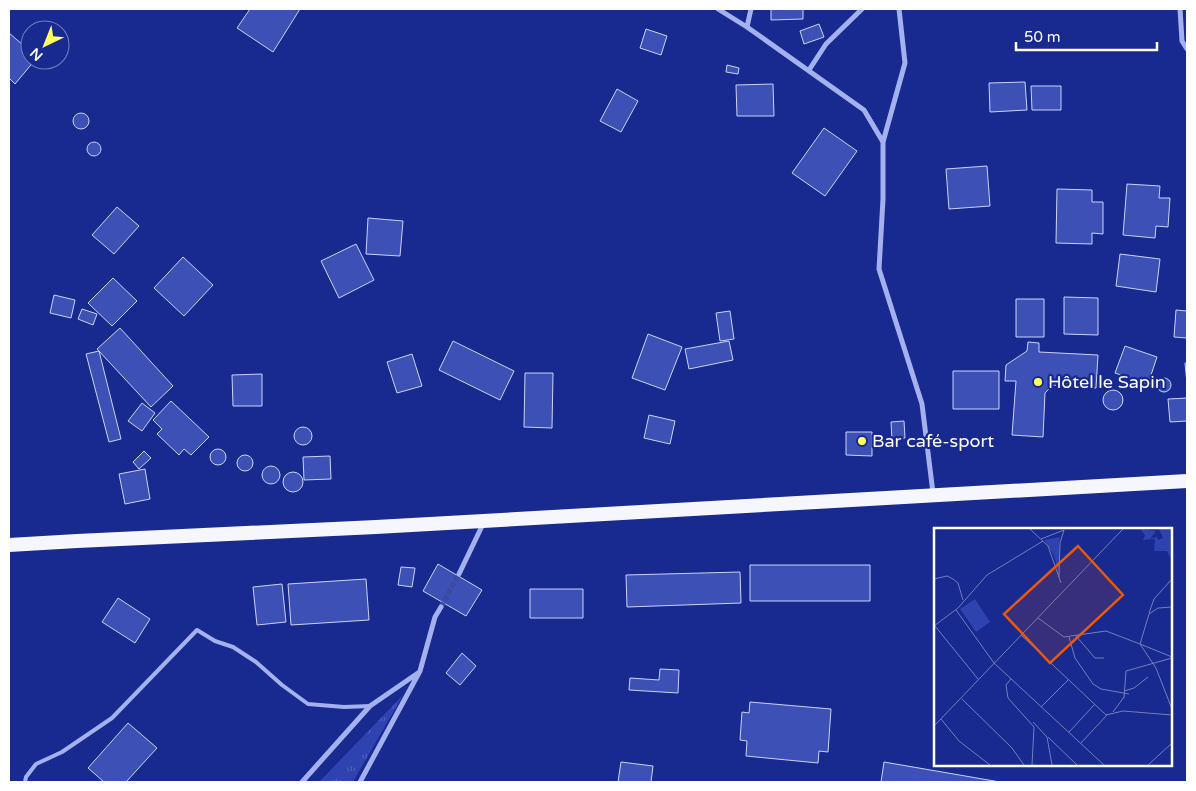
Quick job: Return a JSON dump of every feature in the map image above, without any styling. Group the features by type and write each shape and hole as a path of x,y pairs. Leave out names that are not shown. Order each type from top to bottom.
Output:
{"highway":[{"path":"9,545 484,521 1187,481"}],"street":[{"path":"718,9 746,26 864,110 883,142"},
{"path":"746,26 751,9"},
{"path":"809,70 826,44 862,9"},
{"path":"899,9 904,63 883,142 883,199 879,269 922,404 933,496"},
{"path":"1180,9 1182,41 1187,49"},
{"path":"459,574 484,521"},
{"path":"360,782 420,672 435,617 441,607"},
{"path":"302,782 370,706 420,672"}],"lane":[{"path":"25,782 26,777 36,764 62,752 112,718 197,630 215,642 233,647 256,662 282,686 308,704 344,707 370,706"}],"green space":[{"path":"403,695 353,782 319,782"}],"building":[{"path":"250,9 300,9 273,52 237,28"},
{"path":"771,9 803,9 803,19 771,20"},
{"path":"819,24 824,37 804,44 800,31"},
{"path":"646,29 667,36 661,55 640,48"},
{"path":"9,33 20,42 20,70 27,70 15,84 9,78"},
{"path":"727,65 739,68 738,74 726,72"},
{"path":"1025,82 1027,110 990,112 989,83"},
{"path":"773,84 774,116 737,116 736,85"},
{"path":"1031,86 1061,86 1061,110 1032,110"},
{"path":"617,89 638,101 621,132 600,121"},
{"path":"81,113 87,115 89,121 87,127 81,129 75,127 73,121 75,115"},
{"path":"824,128 857,151 825,196 792,173"},
{"path":"91,142 97,142 101,149 97,156 91,156 87,152 87,146"},
{"path":"987,166 990,206 949,209 946,169"},
{"path":"1127,184 1160,186 1159,198 1170,198 1168,227 1156,226 1155,238 1123,235"},
{"path":"1057,189 1092,190 1092,202 1103,202 1103,234 1092,233 1092,244 1056,243"},
{"path":"117,207 139,226 114,254 92,235"},
{"path":"368,218 403,221 400,256 366,254"},
{"path":"356,244 374,280 339,298 321,261"},
{"path":"1120,254 1160,259 1156,292 1116,286"},
{"path":"183,257 213,285 184,316 154,288"},
{"path":"113,278 137,301 112,326 88,303"},
{"path":"54,295 75,300 71,318 50,313"},
{"path":"1064,297 1098,298 1098,335 1064,334"},
{"path":"1016,299 1044,299 1044,337 1016,337"},
{"path":"82,309 97,314 93,325 78,319"},
{"path":"1176,310 1187,311 1187,338 1174,337"},
{"path":"730,311 734,339 720,341 716,313"},
{"path":"120,328 173,386 151,407 97,349"},
{"path":"648,334 682,347 665,390 632,378"},
{"path":"453,341 514,371 500,400 439,370"},
{"path":"729,341 733,360 689,369 685,349"},
{"path":"1028,342 1039,343 1039,352 1098,355 1096,388 1053,385 1045,393 1043,437 1012,435 1016,381 1005,381 1006,365 1027,351"},
{"path":"1125,346 1157,357 1148,384 1115,373"},
{"path":"99,351 121,439 109,442 86,354"},
{"path":"412,354 422,386 397,393 387,362"},
{"path":"1185,363 1187,363 1187,384"},
{"path":"953,371 999,371 999,409 953,409"},
{"path":"525,373 553,373 552,428 524,427"},
{"path":"262,374 262,406 233,406 232,375"},
{"path":"1161,378 1167,378 1171,385 1167,392 1161,392 1157,388 1157,382"},
{"path":"1113,390 1120,393 1123,400 1120,407 1113,410 1106,407 1103,400 1106,393"},
{"path":"1187,398 1187,421 1170,422 1168,399"},
{"path":"171,401 209,437 191,455 184,449 179,455 157,434 162,429 153,420"},
{"path":"142,403 155,413 142,431 128,421"},
{"path":"649,415 675,421 670,444 644,438"},
{"path":"904,421 905,438 892,440 891,422"},
{"path":"299,427 307,427 312,432 310,443 299,445 294,440 294,432"},
{"path":"846,432 872,432 872,456 846,455"},
{"path":"218,449 224,451 226,457 224,463 218,465 212,463 210,457 212,451"},
{"path":"144,451 151,458 139,469 133,462"},
{"path":"242,455 248,455 253,460 251,469 242,471 237,466 237,460"},
{"path":"330,456 331,479 304,480 303,457"},
{"path":"271,466 277,469 280,475 277,481 271,484 265,481 262,475 265,469"},
{"path":"145,469 150,499 125,504 119,474"},
{"path":"289,472 297,472 303,478 303,486 297,492 289,492 283,486 283,478"},
{"path":"438,564 482,590 466,616 423,591"},
{"path":"750,565 870,565 870,601 750,601"},
{"path":"401,567 415,568 412,587 398,585"},
{"path":"740,572 741,603 627,607 626,575"},
{"path":"366,579 369,620 291,625 288,584"},
{"path":"282,584 286,622 257,625 253,587"},
{"path":"530,589 583,589 583,618 530,618"},
{"path":"118,598 150,619 135,643 102,622"},
{"path":"462,653 476,666 460,685 446,673"},
{"path":"660,669 679,670 678,693 629,690 630,678 659,680"},
{"path":"750,702 831,709 828,752 819,751 818,763 746,756 747,741 740,740 742,712 749,713"},
{"path":"128,723 157,748 126,782 104,782 88,768"},
{"path":"621,762 653,766 651,782 618,782"},
{"path":"884,762 1000,782 881,782"}],"tunnel":[{"path":"441,607 459,574"}],"place":[{"name":"Hôtel le Sapin","path":"1038,382"},
{"name":"Bar café-sport","path":"862,441"}]}
